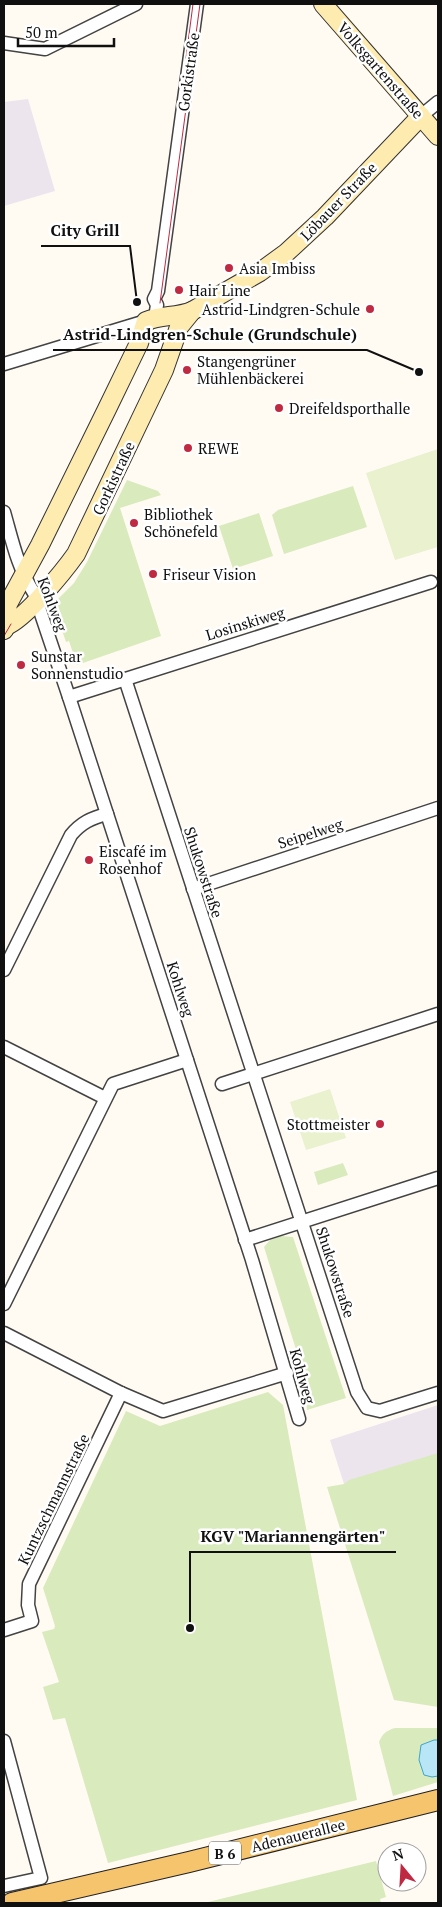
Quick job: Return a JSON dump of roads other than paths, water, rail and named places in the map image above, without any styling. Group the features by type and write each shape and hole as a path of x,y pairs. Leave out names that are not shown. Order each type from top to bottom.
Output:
{"main road":[{"name":"Volksgartenstraße","path":"323,4 438,136"},
{"name":"Löbauer Straße","path":"151,319 179,316 192,311 260,272 286,253 325,217 421,116"},
{"name":"Gorkistraße","path":"5,628 17,620 64,571 76,554 164,370 179,327 192,311"},
{"name":"Gorkistraße","path":"5,628 8,604 23,573 40,545 151,319"},
{"name":"Adenauerallee","path":"12,1903 189,1862 438,1800"}],"street":[{"path":"4,43 45,49 136,4"},
{"name":"Gorkistraße","path":"151,319 157,305 154,299 158,292 197,4"},
{"name":"Löbauer Straße","path":"421,116 438,102"},
{"name":"Löbauer Straße","path":"4,364 151,319"},
{"name":"Kohlweg","path":"4,512 23,573 36,600 69,697 245,1240 299,1419"},
{"name":"Losinskiweg","path":"69,697 431,582"},
{"name":"Shukowstraße","path":"125,679 361,1400 368,1408 380,1411 438,1392"},
{"name":"Seipelweg","path":"193,889 438,808"},
{"path":"4,970 70,835 80,825 93,817 107,814"},
{"path":"222,1084 438,1014"},
{"path":"4,1047 105,1098"},
{"path":"4,1304 113,1084 187,1060"},
{"path":"245,1240 438,1178"},
{"path":"4,1333 122,1393 163,1411 286,1373"},
{"name":"Kuntzschmannstraße","path":"4,1630 32,1622 28,1605 29,1584 122,1393"},
{"path":"4,1741 41,1878 4,1886"}],"water":[{"path":"438,1740 438,1776 432,1777 424,1775 419,1760 421,1745"}],"tram line":[{"path":"186,58 193,4"},
{"path":"160,303 200,4"},
{"path":"4,636 11,624"}],"place":[{"name":"Asia Imbiss","path":"229,268"},
{"name":"Hair Line","path":"179,290"},
{"name":"City Grill","path":"137,302"},
{"name":"Astrid-Lindgren-Schule","path":"370,309"},
{"name":"Stangengrüner Mühlenbäckerei","path":"187,370"},
{"name":"Astrid-Lindgren-Schule (Grundschule)","path":"419,372"},
{"name":"Dreifeldsporthalle","path":"279,408"},
{"name":"REWE","path":"188,448"},
{"name":"Bibliothek Schönefeld","path":"134,523"},
{"name":"Friseur Vision","path":"153,574"},
{"name":"Sunstar Sonnenstudio","path":"21,665"},
{"name":"Eiscafé im Rosenhof","path":"89,860"},
{"name":"Stottmeister","path":"380,1124"},
{"name":"KGV \"Mariannengärten\"","path":"190,1628"}]}
